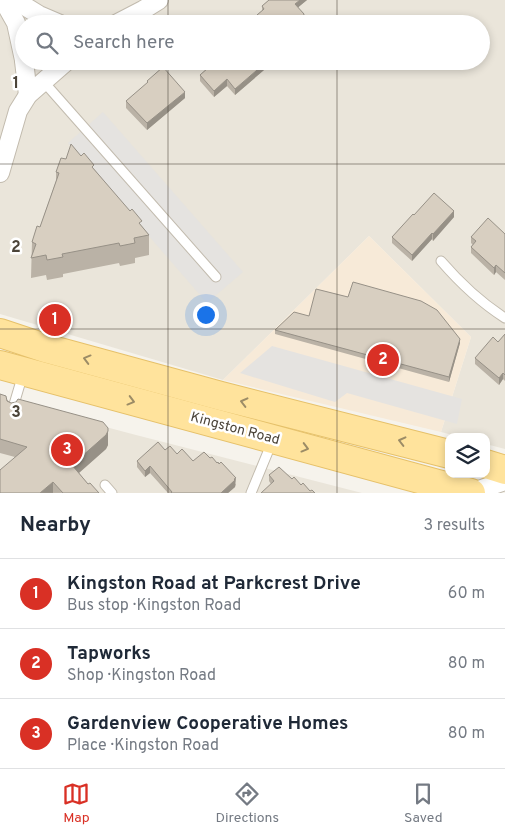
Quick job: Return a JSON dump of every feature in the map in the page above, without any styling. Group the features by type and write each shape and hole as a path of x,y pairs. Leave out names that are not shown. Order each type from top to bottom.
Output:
{"main road":[{"name":"Kingston Road","path":"0,333 45,348 221,396 445,453"},
{"path":"12,368 28,361 45,348"},
{"name":"Kingston Road","path":"12,368 470,493"},
{"path":"490,465 505,470"}],"street":[{"path":"2,0 15,21"},
{"path":"15,0 39,15"},
{"path":"133,15 159,0"},
{"path":"25,70 28,95"},
{"path":"0,173 5,138 18,111 28,95 56,70"},
{"path":"470,493 505,481"}],"lane":[{"path":"43,81 216,277"},
{"path":"441,261 472,294 505,318"},
{"path":"12,368 12,411"},
{"path":"251,493 273,440"},
{"path":"105,485 112,493"}],"shaded area":[{"path":"0,0 505,0 505,449 490,445 490,433 441,432 471,337 369,236 223,380 0,314"},
{"path":"103,112 243,272 207,303 68,143"},
{"path":"369,236 471,337 441,432 223,380"},
{"path":"272,346 462,399 457,424 347,393 335,402 240,373"},
{"path":"0,399 136,435 362,493 0,493"}],"building":[{"path":"269,0 300,0 295,4 304,15 257,15 264,9 262,6"},
{"path":"160,70 166,70 185,92 147,123 126,101"},
{"path":"206,70 257,70 235,89 227,79 214,91 200,75"},
{"path":"71,144 81,156 84,153 94,165 92,167 130,211 132,209 142,221 139,223 149,235 134,238 135,243 120,246 119,243 62,254 63,257 47,260 46,255 31,258 36,244 32,242 37,226 40,227 59,173 56,172 61,158 66,159"},
{"path":"434,193 454,211 412,255 392,237"},
{"path":"488,218 505,234 505,273 496,265 494,268 471,247 476,241 471,237"},
{"path":"353,282 421,301 437,310 460,339 449,377 275,330 294,312 309,316 316,289 348,297"},
{"path":"505,334 505,375 503,373 499,378 475,358 493,337 498,342"},
{"path":"0,394 6,396 7,401 11,403 16,402 18,399 103,422 108,428 106,435 72,465 88,484 90,483 99,493 63,493 53,482 40,493 0,493 0,470 27,447 0,439"},
{"path":"158,442 165,450 170,446 177,454 182,449 193,461 204,452 217,463 221,462 236,478 221,493 171,493 150,466 145,471 137,461"},
{"path":"279,467 292,479 294,477 301,485 303,483 310,491 312,490 315,493 261,493 274,481 269,475"}],"place":[{"name":"Kingston Road at Parkcrest Drive","path":"55,320"},
{"name":"Tapworks","path":"383,360"},
{"name":"Gardenview Cooperative Homes","path":"67,450"}]}
